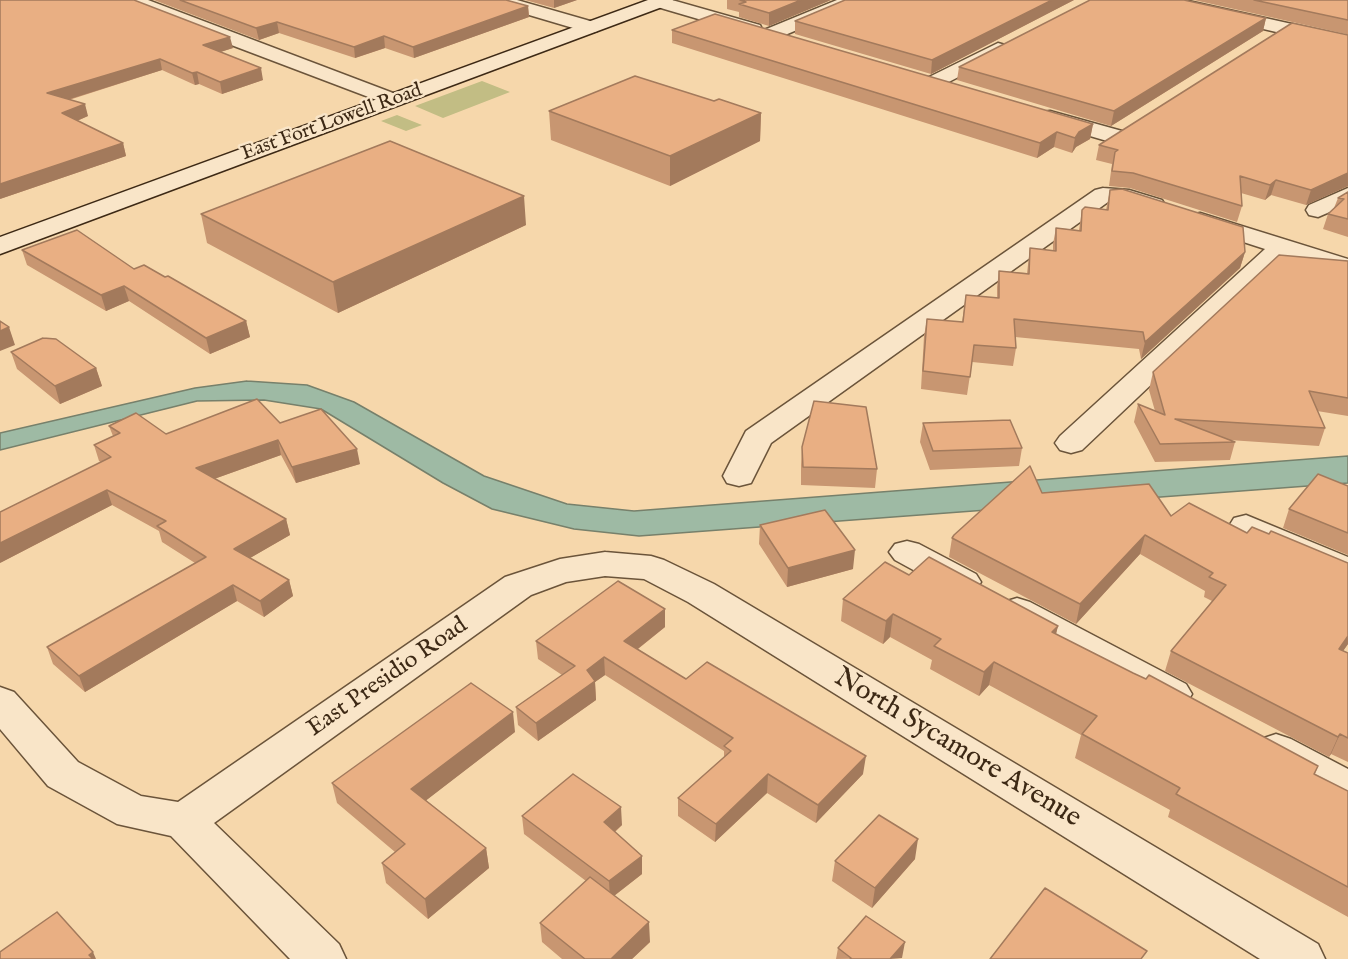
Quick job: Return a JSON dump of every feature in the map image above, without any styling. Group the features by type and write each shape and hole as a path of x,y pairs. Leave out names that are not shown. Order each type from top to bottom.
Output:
{"street":[{"path":"137,0 145,6 394,100"},
{"path":"498,0 590,27"},
{"path":"771,34 852,0"},
{"path":"1161,0 1346,42"},
{"path":"662,1 803,44"},
{"name":"East Fort Lowell Road","path":"0,246 662,1"},
{"path":"1265,41 1285,28"},
{"path":"932,82 1012,41"},
{"path":"910,76 954,89"},
{"path":"1034,112 1113,136"},
{"path":"1095,148 1134,123"},
{"path":"739,476 757,438 1103,195 1121,195 1348,267"},
{"path":"1318,210 1348,195"},
{"path":"1071,443 1283,246"},
{"path":"1246,525 1348,571"},
{"path":"907,552 1201,710"},
{"name":"East Presidio Road","path":"184,821 518,586 560,571 605,564"},
{"name":"North Sycamore Avenue","path":"605,564 651,568 701,592 1301,959"},
{"path":"0,702 63,774 132,812 184,821 322,959"},
{"path":"1243,732 1348,789"}],"shaded area":[{"path":"482,81 510,92 443,118 415,106"},
{"path":"397,115 422,125 406,131 381,121"},
{"path":"247,381 307,385 354,402 484,476 567,504 634,511 1348,456 1348,483 639,536 574,529 492,509 443,483 321,409 264,400 197,401 0,450 0,433 195,388"}],"building":[{"path":"0,0 134,0 230,37 203,45 261,68 220,82 160,59 47,93 85,104 62,113 123,143 0,184"},
{"path":"180,0 506,0 528,6 413,47 384,36 354,47 277,22 256,28"},
{"path":"740,0 801,0 769,13 739,4 746,2"},
{"path":"845,0 1052,0 932,60 795,21"},
{"path":"1090,0 1184,0 1266,18 1114,111 959,67"},
{"path":"1254,0 1348,0 1348,20"},
{"path":"715,14 1093,124 1079,132 1075,138 1057,132 1040,143 672,30"},
{"path":"1292,23 1348,35 1348,173 1311,190 1276,180 1270,185 1240,176 1242,206 1133,173 1112,171 1115,152 1118,150 1099,145"},
{"path":"635,76 761,113 670,156 549,111"},
{"path":"390,141 524,196 333,282 201,214"},
{"path":"1122,189 1243,227 1245,252 1145,342 1143,332 1014,319 1016,348 974,345 970,377 923,371 927,319 963,322 966,295 999,298 999,271 1029,274 1030,248 1056,251 1056,228 1081,231 1082,210 1085,207 1108,210 1110,190"},
{"path":"1348,192 1348,219 1328,214 1344,199 1338,198"},
{"path":"77,230 134,269 144,265 165,277 168,276 246,321 206,338 124,286 101,295 22,250"},
{"path":"1279,255 1348,261 1348,398 1309,391 1325,428 1175,419 1235,442 1160,444 1138,404 1165,415 1153,372"},
{"path":"0,321 9,327 0,331"},
{"path":"43,338 56,339 96,368 55,386 11,352"},
{"path":"257,399 280,423 321,409 357,449 292,467 278,440 196,468 286,519 234,549 289,580 260,601 233,585 79,676 47,647 206,557 157,526 166,521 107,490 0,543 0,512 111,457 94,445 120,433 109,426 136,413 166,434"},
{"path":"814,401 866,407 877,469 803,467 802,447"},
{"path":"1010,420 1022,448 933,451 923,423"},
{"path":"1030,466 1042,493 1149,484 1171,516 1189,503 1247,533 1252,527 1269,534 1271,531 1348,563 1348,636 1339,649 1348,653 1348,738 1340,734 1338,737 1171,651 1226,585 1209,577 1213,573 1145,535 1080,604 952,538"},
{"path":"1318,474 1348,486 1348,533 1289,509"},
{"path":"825,510 855,550 788,568 760,525"},
{"path":"929,557 1058,626 1052,632 1146,679 1149,675 1318,766 1314,774 1348,791 1348,887 1176,794 1180,788 1082,734 1097,716 994,662 984,672 934,646 941,639 893,614 886,621 843,599 885,562 909,575"},
{"path":"618,581 665,609 624,641 686,679 707,662 866,756 818,805 768,774 716,824 678,798 731,751 724,746 733,738 604,657 587,670 595,681 536,723 516,707 575,666 536,641"},
{"path":"471,683 513,712 411,789 486,848 425,899 382,863 405,844 332,783"},
{"path":"573,774 621,807 604,822 642,856 609,881 522,816"},
{"path":"879,815 918,839 875,888 835,861"},
{"path":"590,877 649,922 611,959 585,959 540,923"},
{"path":"1045,888 1147,951 1141,959 990,959"},
{"path":"57,912 93,952 89,955 93,959 0,959 0,952"},
{"path":"866,916 905,942 890,959 850,959 838,948"}]}
